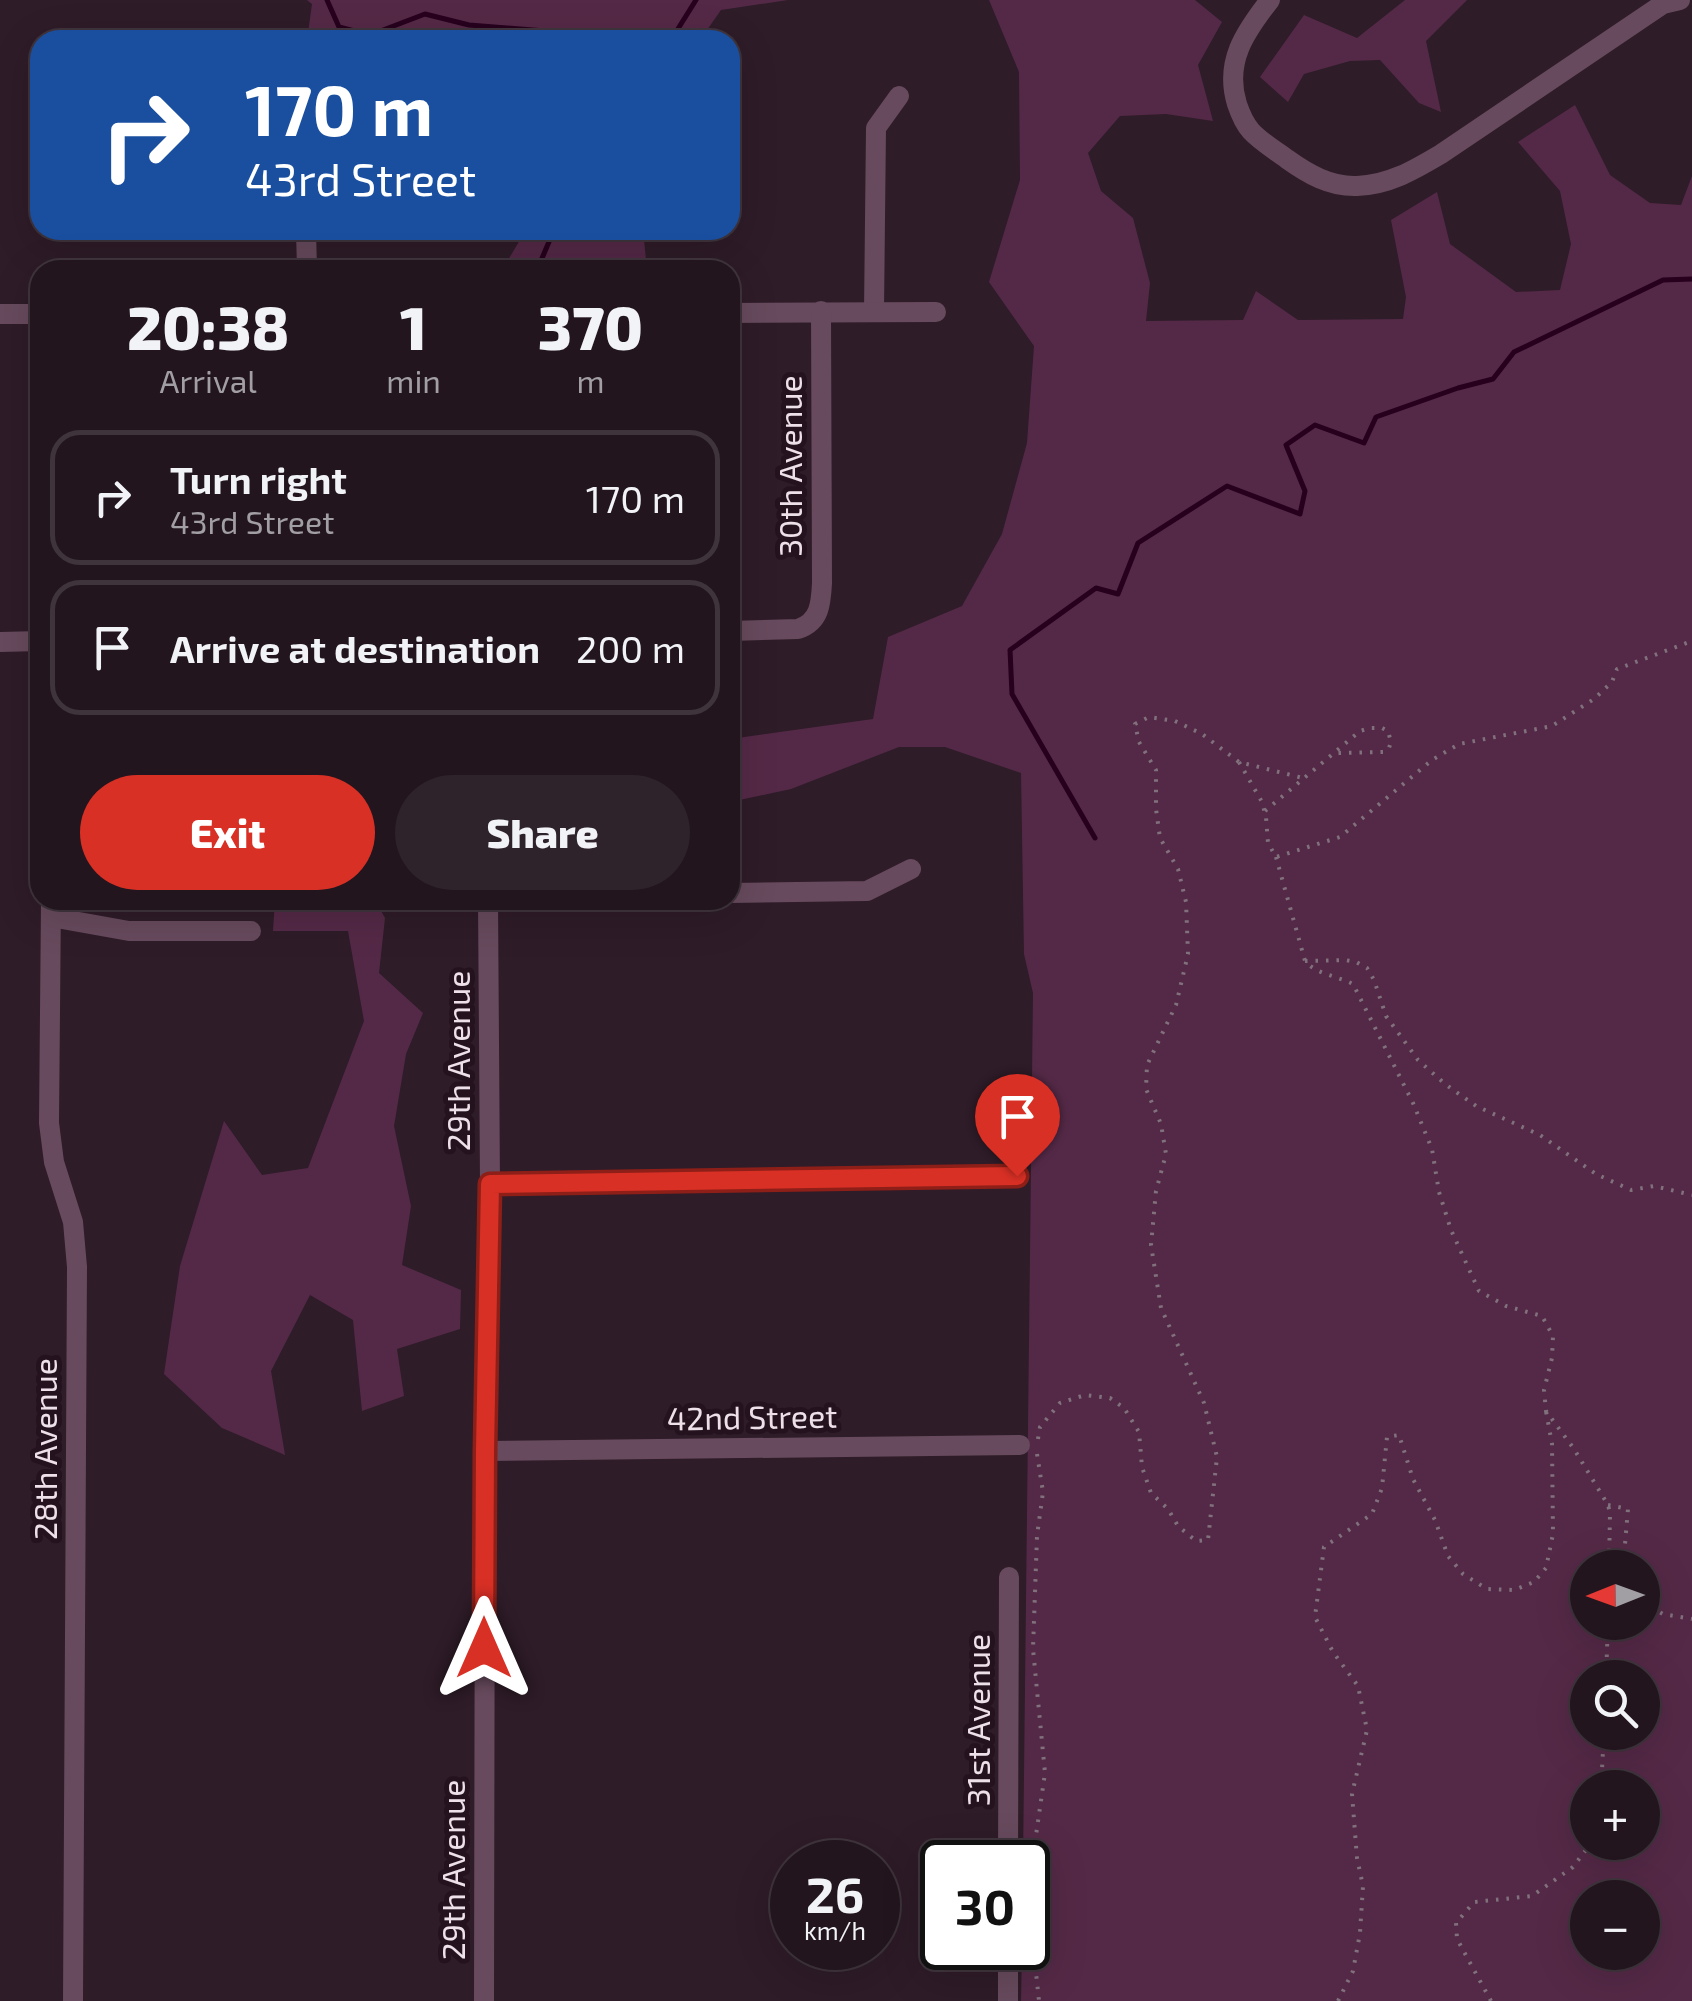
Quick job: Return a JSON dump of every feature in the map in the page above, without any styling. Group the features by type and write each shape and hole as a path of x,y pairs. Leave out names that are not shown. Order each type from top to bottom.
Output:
{"street":[{"path":"1270,0 1243,37 1232,74 1245,124 1298,168 1333,184 1352,186 1389,181 1424,164 1664,4 1680,0"},
{"path":"874,312 876,128 899,96"},
{"name":"30th Avenue","path":"740,631 808,626 815,619 821,598 821,311"},
{"path":"740,312 936,312"},
{"path":"0,314 30,314"},
{"path":"0,642 30,641"},
{"path":"740,893 867,891 911,869"},
{"name":"28th Avenue","path":"51,910 49,1123 54,1162 73,1222 77,1267 73,2001"},
{"path":"58,910 129,930 251,931"},
{"name":"29th Avenue","path":"484,2001 488,910"},
{"path":"490,1184 1017,1176"},
{"name":"42nd Street","path":"485,1451 1020,1445"},
{"name":"31st Avenue","path":"1008,1840 1009,1577"},
{"path":"1008,1970 1008,2001"}],"path":[{"path":"1276,857 1340,836 1432,760 1459,744 1552,726 1594,699 1612,682 1617,669 1692,641"},
{"path":"1039,2001 1031,1870 1045,1773 1033,1648 1037,1536 1043,1492 1037,1456 1040,1426 1060,1404 1085,1395 1110,1398 1124,1408 1139,1432 1142,1467 1151,1493 1196,1542 1208,1540 1217,1457 1204,1404 1161,1308 1151,1245 1156,1191 1166,1154 1161,1124 1146,1089 1147,1065 1176,1005 1188,937 1186,902 1178,869 1160,838 1156,770 1139,742 1135,724 1149,717 1176,721 1202,734 1240,762 1303,778"},
{"path":"1265,811 1360,732 1382,728 1390,735 1389,748 1384,752 1336,753"},
{"path":"1240,762 1265,811 1268,842 1276,857 1305,961 1311,968 1352,984 1432,1149 1439,1192 1451,1230 1479,1291 1506,1306 1542,1316 1553,1336 1544,1390 1552,1444 1552,1534 1546,1568 1534,1582 1514,1590 1487,1589 1463,1574 1448,1556 1435,1520 1413,1479 1399,1435 1387,1437 1382,1488 1372,1514 1324,1548 1315,1617 1333,1652 1358,1686 1368,1730 1352,1794 1356,1858 1363,1886 1360,1933 1352,1971 1338,2001"},
{"path":"1305,961 1345,960 1366,968 1386,1016 1418,1060 1476,1106 1540,1135 1596,1174 1631,1190 1654,1186 1692,1196"},
{"path":"1546,1411 1574,1448 1608,1505 1610,1550"},
{"path":"1608,1505 1628,1509 1625,1550"},
{"path":"1660,1612 1692,1619"},
{"path":"1491,2001 1457,1939 1456,1922 1474,1902 1532,1896 1578,1860"}],"shaded area":[{"path":"307,0 788,0 721,10 707,30 308,30 312,4"},
{"path":"989,0 1195,0 1222,22 1198,65 1213,121 1166,114 1120,116 1088,153 1101,191 1133,218 1150,283 1146,321 1243,320 1256,291 1298,320 1403,319 1406,297 1391,220 1437,192 1450,244 1516,292 1560,290 1571,244 1560,191 1518,142 1575,105 1610,175 1650,203 1681,205 1692,176 1692,2001 1021,2001 1022,1970 1050,1970 1050,1840 1023,1840 1033,993 1024,954 1021,773 945,747 899,747 791,789 740,800 740,738 873,719 888,637 962,606 1002,534 1027,443 1034,346 989,282 1020,180 1019,72"},
{"path":"1405,0 1467,0 1426,41 1441,112 1419,103 1380,60 1350,61 1304,74 1288,102 1260,77 1304,15 1357,38"},
{"path":"520,240 644,240 646,260 508,260"},
{"path":"274,910 381,910 385,918 379,973 423,1013 406,1054 394,1126 411,1206 402,1265 461,1290 460,1329 397,1349 404,1396 362,1411 353,1320 310,1295 271,1371 285,1455 222,1428 164,1374 180,1266 224,1121 262,1175 308,1168 364,1021 348,931 273,931"}],"waterway":[{"path":"327,0 339,27 351,30"},
{"path":"677,30 696,0"},
{"path":"383,30 425,14 469,25 532,30"},
{"path":"541,260 550,240"},
{"path":"1095,838 1012,694 1010,650 1096,588 1118,594 1138,543 1227,486 1300,514 1305,491 1286,445 1315,425 1364,443 1376,417 1493,379 1514,352 1663,280 1692,279"}],"route":[{"path":"484,1648 490,1184 1017,1176"}]}
